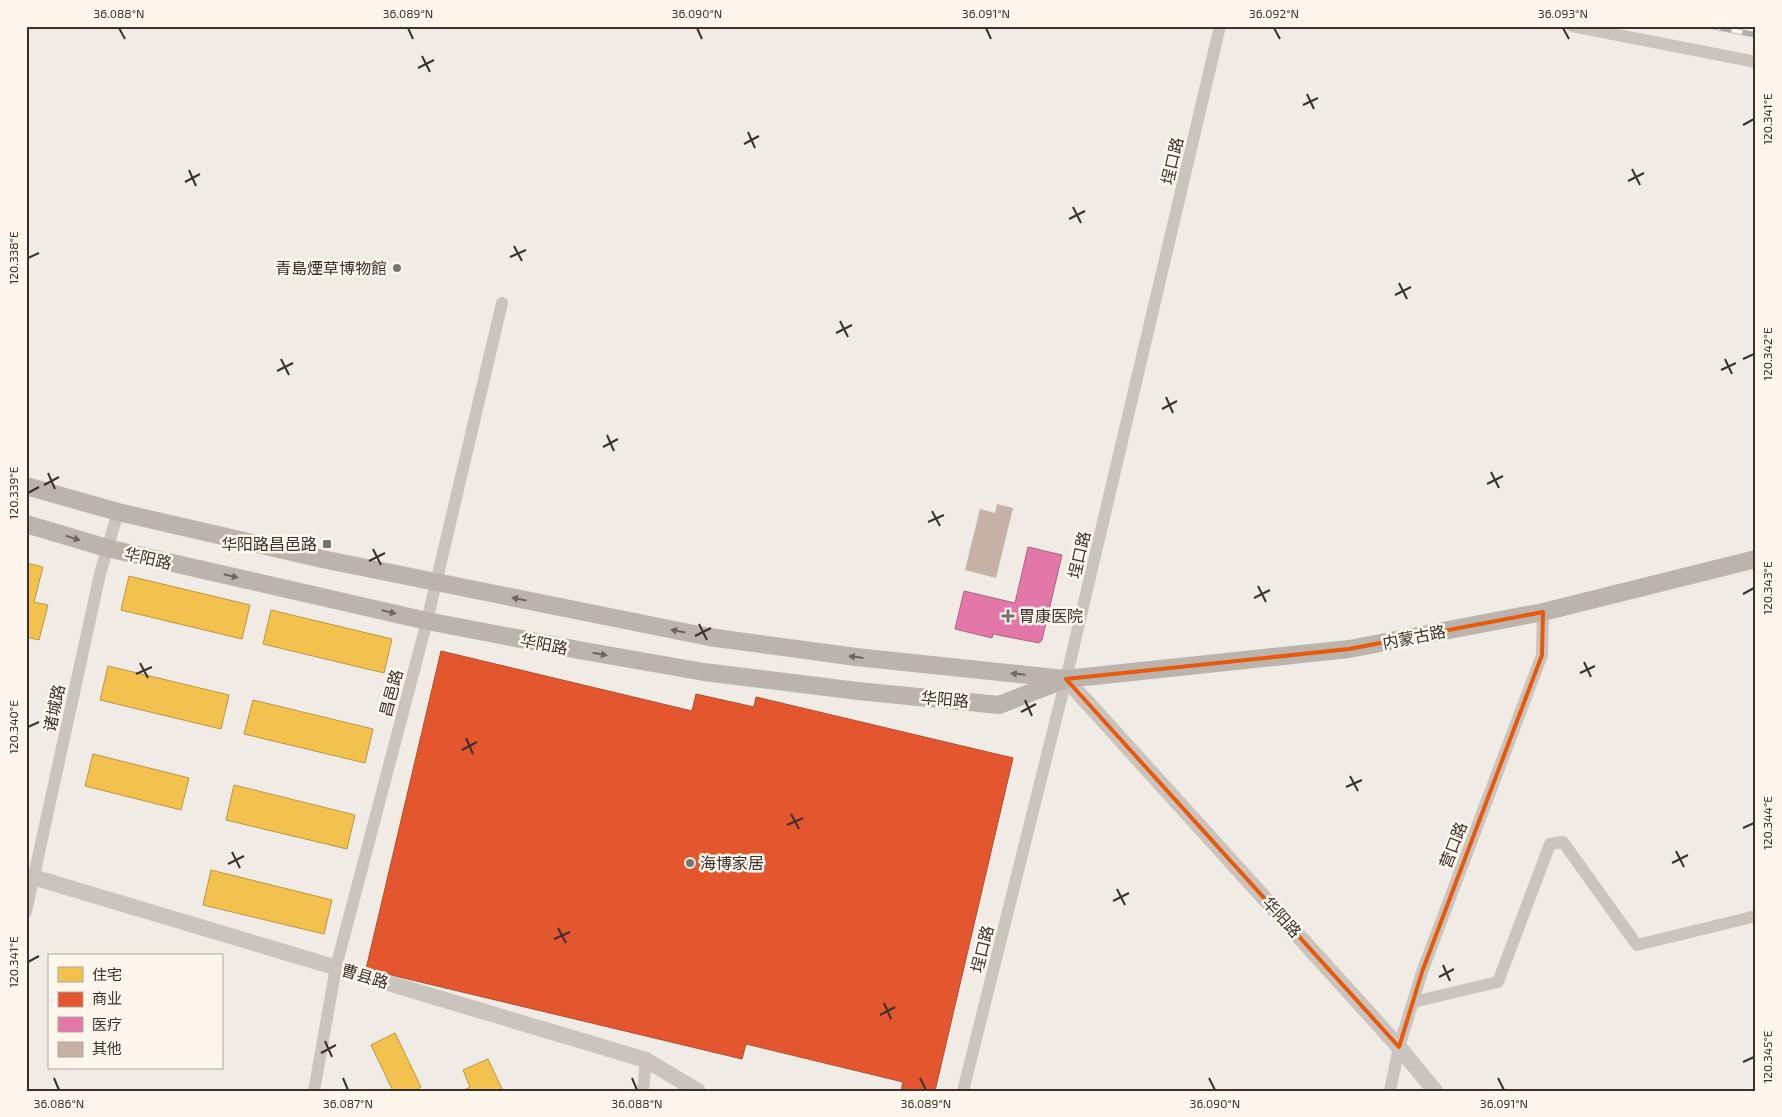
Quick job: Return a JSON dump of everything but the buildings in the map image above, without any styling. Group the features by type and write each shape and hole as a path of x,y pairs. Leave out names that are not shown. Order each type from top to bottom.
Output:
{"main road":[{"name":"华阳路","path":"26,486 118,512 322,559 709,637 856,657 1066,679"},
{"name":"华阳路","path":"26,524 107,548 427,621 704,672 858,691 999,705 1066,679"},
{"name":"内蒙古路","path":"1066,679 1349,649 1543,612 1756,559"}],"street":[{"name":"埕口路","path":"963,1091 1066,679 1220,26"},
{"path":"1572,26 1756,62"},
{"name":"昌邑路","path":"314,1091 336,967 427,621 502,303"},
{"name":"诸城路","path":"26,912 30,876 107,548 118,512"},
{"name":"营口路","path":"1390,1091 1399,1047 1422,972 1542,655 1543,612"},
{"name":"华阳路","path":"1066,679 1399,1047 1435,1091"},
{"path":"1413,1002 1498,982 1550,844 1563,842 1637,946 1756,916"},
{"name":"曹县路","path":"30,876 646,1060 698,1091"},
{"path":"643,1091 646,1060"}],"highlighted area":[{"path":"1543,612 1542,655 1422,972 1399,1047 1066,679 1349,649"}],"railway":[{"path":"1710,26 1756,35"}],"place":[{"name":"青島煙草博物館","path":"397,268"},
{"name":"华阳路昌邑路","path":"327,544"},
{"name":"胃康医院","path":"1008,616"},
{"name":"海博家居","path":"690,863"}]}
